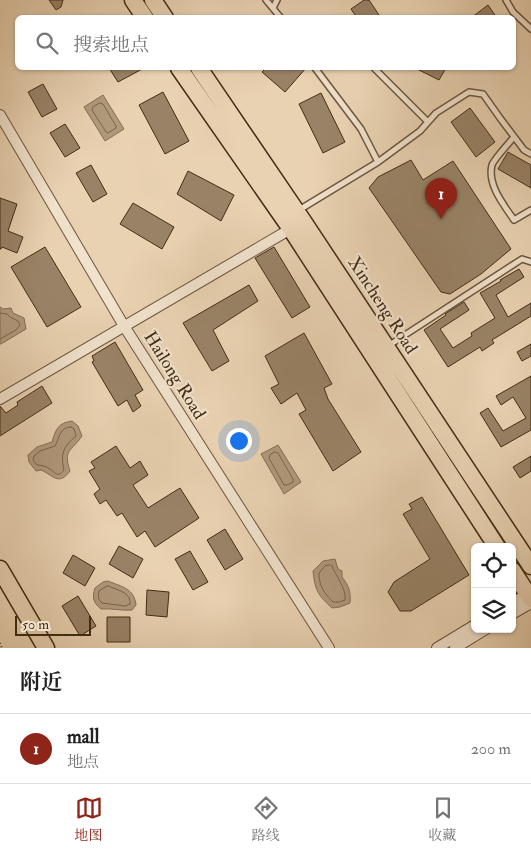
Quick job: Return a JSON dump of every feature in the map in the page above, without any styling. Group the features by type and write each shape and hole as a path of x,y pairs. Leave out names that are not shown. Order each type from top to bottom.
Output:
{"main road":[{"path":"132,0 143,15"},
{"path":"153,0 163,15"},
{"name":"Xincheng Road","path":"181,70 297,221 386,348 531,566"},
{"name":"Xincheng Road","path":"200,70 297,221 495,543"},
{"path":"0,569 46,648"},
{"path":"516,576 530,597"}],"street":[{"name":"Hailong Road","path":"0,115 124,326 329,648"},
{"path":"0,399 297,221"},
{"path":"516,602 530,597"},
{"path":"516,610 530,597"},
{"path":"438,648 471,628"},
{"path":"455,648 479,633"}],"lane":[{"path":"266,0 278,15"},
{"path":"272,8 276,0"},
{"path":"506,0 513,12 531,29"},
{"path":"317,70 361,129 378,162"},
{"path":"376,70 428,122"},
{"path":"297,221 420,130 436,113 470,92 483,94 524,150 531,154"},
{"path":"514,136 492,164 491,178 500,199 514,220 531,210"},
{"path":"386,348 522,259 531,262"}],"path":[{"path":"0,643 2,648"}],"water":[{"path":"103,95 124,129 105,141 84,107"},
{"path":"0,307 3,309 11,308 13,313 24,318 26,329 1,344 0,344"},
{"path":"72,421 78,426 82,436 69,451 67,458 70,471 66,476 59,479 41,470 36,471 29,462 28,455 37,447 52,442 58,427"},
{"path":"278,445 301,482 284,494 261,454"},
{"path":"335,559 338,569 342,571 342,577 349,589 350,603 332,608 323,600 318,592 313,571 323,561"},
{"path":"108,581 122,587 133,595 136,605 132,610 101,609 96,604 93,597 95,588"}],"building":[{"path":"49,0 63,0 61,7 56,10"},
{"path":"364,0 369,0 379,15 355,15 351,9"},
{"path":"488,5 495,15 475,15"},
{"path":"110,70 140,70 118,82"},
{"path":"264,70 304,70 285,92 262,72"},
{"path":"419,70 445,70 439,80"},
{"path":"43,84 57,109 42,117 28,92"},
{"path":"163,92 189,141 165,154 139,105"},
{"path":"321,93 345,142 323,153 299,104"},
{"path":"470,108 495,142 476,157 451,122"},
{"path":"65,124 80,148 65,157 50,133"},
{"path":"508,152 531,165 531,188 498,169"},
{"path":"411,160 423,180 453,161 511,249 481,274 450,294 441,292 369,188 378,177"},
{"path":"91,165 107,194 93,202 76,173"},
{"path":"188,171 234,195 221,221 177,194"},
{"path":"0,198 17,204 8,231 23,237 17,253 2,247 0,249"},
{"path":"133,203 174,227 162,249 120,224"},
{"path":"45,247 81,307 47,327 11,267"},
{"path":"274,247 310,307 292,318 255,258"},
{"path":"519,269 524,277 496,295 508,317 531,303 531,316 492,340 494,343 482,351 480,347 448,367 424,330 464,302 469,310 440,329 453,348 472,336 471,333 495,318 480,293"},
{"path":"249,285 258,301 213,330 229,361 212,371 183,323"},
{"path":"304,333 332,384 324,388 328,399 361,452 333,471 299,414 306,410 297,393 281,404 271,388 279,384 265,356"},
{"path":"115,342 143,390 135,395 141,406 133,412 127,400 118,406 92,362 94,361 92,356"},
{"path":"531,344 531,356 522,361 517,352"},
{"path":"531,376 531,430 501,447 480,413 488,408 503,431 526,418 513,397 501,405 496,396"},
{"path":"42,386 52,403 0,436 0,406 6,413 18,405 17,402"},
{"path":"116,446 130,468 140,461 148,475 133,485 148,508 180,488 199,518 155,547 145,531 137,537 122,513 117,516 106,500 100,504 94,494 100,489 89,471 95,468 91,462"},
{"path":"531,456 531,471 520,478 513,467"},
{"path":"422,497 469,575 411,611 400,611 388,592 394,582 430,559 403,514 412,509 409,504"},
{"path":"225,529 243,559 225,570 207,540"},
{"path":"119,546 143,559 133,578 109,564"},
{"path":"190,551 208,582 193,590 175,559"},
{"path":"73,555 95,568 85,586 63,573"},
{"path":"147,590 169,592 167,617 146,615"},
{"path":"78,596 96,626 80,636 62,606"},
{"path":"107,617 130,617 130,642 107,642"}],"place":[{"name":"mall","path":"441,219"}]}
